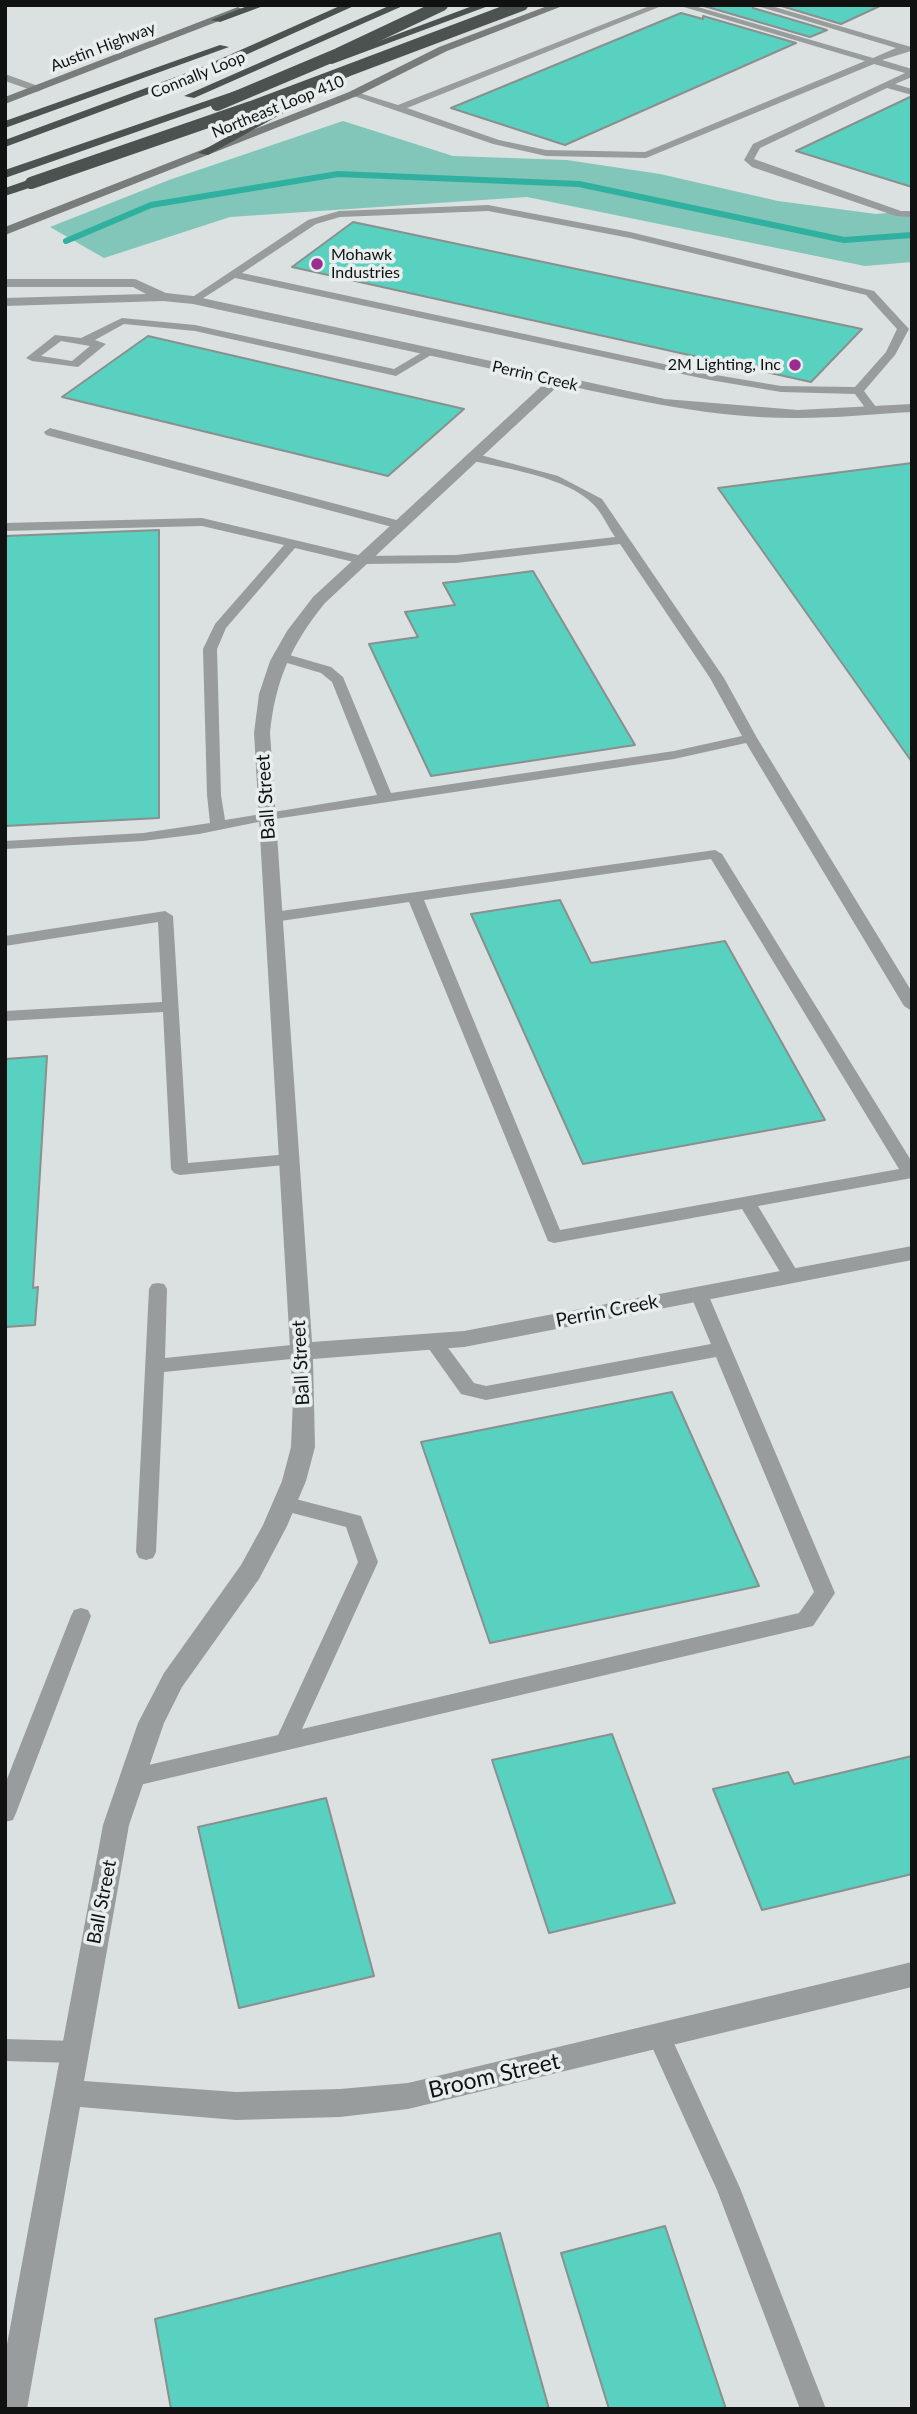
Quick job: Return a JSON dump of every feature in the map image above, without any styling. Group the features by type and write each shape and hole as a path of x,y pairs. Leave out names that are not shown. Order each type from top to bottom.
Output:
{"highway":[{"path":"216,20 261,5"},
{"path":"5,144 204,70 351,5"},
{"name":"Connally Loop","path":"5,168 131,120 400,5"},
{"path":"31,183 338,54 442,5"},
{"path":"5,174 427,28 486,5"},
{"path":"5,192 251,107 522,5"},
{"path":"5,125 244,40 317,21"},
{"path":"204,153 427,28"}],"main road":[{"name":"Austin Highway","path":"8,98 250,5"},
{"name":"Northeast Loop 410","path":"5,231 353,94 443,49 560,5"}],"street":[{"path":"5,77 37,89"},
{"name":"Perrin Creek","path":"5,283 135,284 163,297"},
{"name":"Perrin Creek","path":"5,302 163,297 193,300 622,396 709,409 798,414 912,408"},
{"name":"Ball Street","path":"11,2409 116,1825 151,1723 173,1680 250,1573 284,1504 303,1447 301,1351 262,733 270,676 299,624 319,600 556,380"},
{"name":"Perrin Creek","path":"301,1351 464,1339 912,1253"},
{"name":"Broom Street","path":"66,2093 236,2106 340,2103 408,2096 912,1974"}],"lane":[{"path":"398,108 660,5"},
{"path":"681,5 912,73"},
{"path":"758,5 908,49"},
{"path":"353,94 496,142 546,153 646,155 908,49"},
{"path":"912,73 755,146 750,160 755,165 887,210 912,214"},
{"path":"887,85 912,92"},
{"path":"193,300 312,222 339,214 488,208 630,234 870,293 903,329 891,353 858,391"},
{"path":"233,274 710,377 781,389 858,391"},
{"path":"83,342 100,344 74,365 32,358 59,337 83,342 122,321 195,328 396,373 430,352"},
{"path":"858,391 873,411"},
{"path":"50,432 400,525"},
{"path":"473,457 537,472 581,488 598,502 717,678 750,738 912,1006"},
{"path":"5,527 202,522 362,561 456,559 622,540"},
{"path":"218,826 214,795 210,649 220,627 292,544"},
{"path":"279,656 326,670 338,680 386,799"},
{"path":"5,845 143,837 674,755 750,738"},
{"path":"274,917 715,854 910,1173 554,1237 415,897"},
{"path":"5,941 165,916 180,1169 289,1160"},
{"path":"5,1016 170,1007"},
{"path":"747,1203 791,1276"},
{"path":"146,1552 158,1289"},
{"path":"131,1778 806,1620 825,1593 699,1294"},
{"path":"433,1342 468,1389 486,1393 722,1349"},
{"path":"155,1366 301,1351"},
{"path":"284,1504 354,1521 368,1562 285,1742"},
{"path":"5,1813 81,1616"},
{"path":"659,2036 728,2188 813,2409"},
{"path":"5,2050 74,2052"}],"green space":[{"path":"343,121 453,156 567,160 660,174 778,201 876,214 912,211 912,262 865,266 527,197 230,217 104,258 50,227 169,180"}],"building":[{"path":"752,5 753,8 827,30 810,37 704,6"},
{"path":"778,5 882,5 841,24"},
{"path":"681,13 703,19 703,16 796,43 565,145 451,108"},
{"path":"910,97 912,187 796,151"},
{"path":"353,222 862,329 811,382 292,267"},
{"path":"148,336 464,409 388,476 62,397"},
{"path":"912,463 912,762 718,488"},
{"path":"159,530 159,818 5,826 5,536"},
{"path":"533,571 635,745 431,776 369,644 418,637 405,612 455,605 443,583"},
{"path":"560,900 591,963 725,941 825,1120 583,1164 471,914"},
{"path":"47,1056 33,1288 38,1287 35,1325 5,1327 5,1059"},
{"path":"672,1392 759,1586 490,1643 421,1442"},
{"path":"612,1734 675,1903 549,1933 492,1760"},
{"path":"912,1756 912,1874 762,1910 713,1789 788,1772 794,1784"},
{"path":"326,1798 374,1976 239,2008 198,1827"},
{"path":"665,2226 726,2409 609,2409 561,2253"},
{"path":"500,2233 549,2409 171,2409 155,2319"}],"waterway":[{"path":"66,241 151,205 338,174 579,184 844,240 912,235"}],"place":[{"name":"Mohawk Industries","path":"317,264"},
{"name":"2M Lighting, Inc","path":"795,365"}]}
